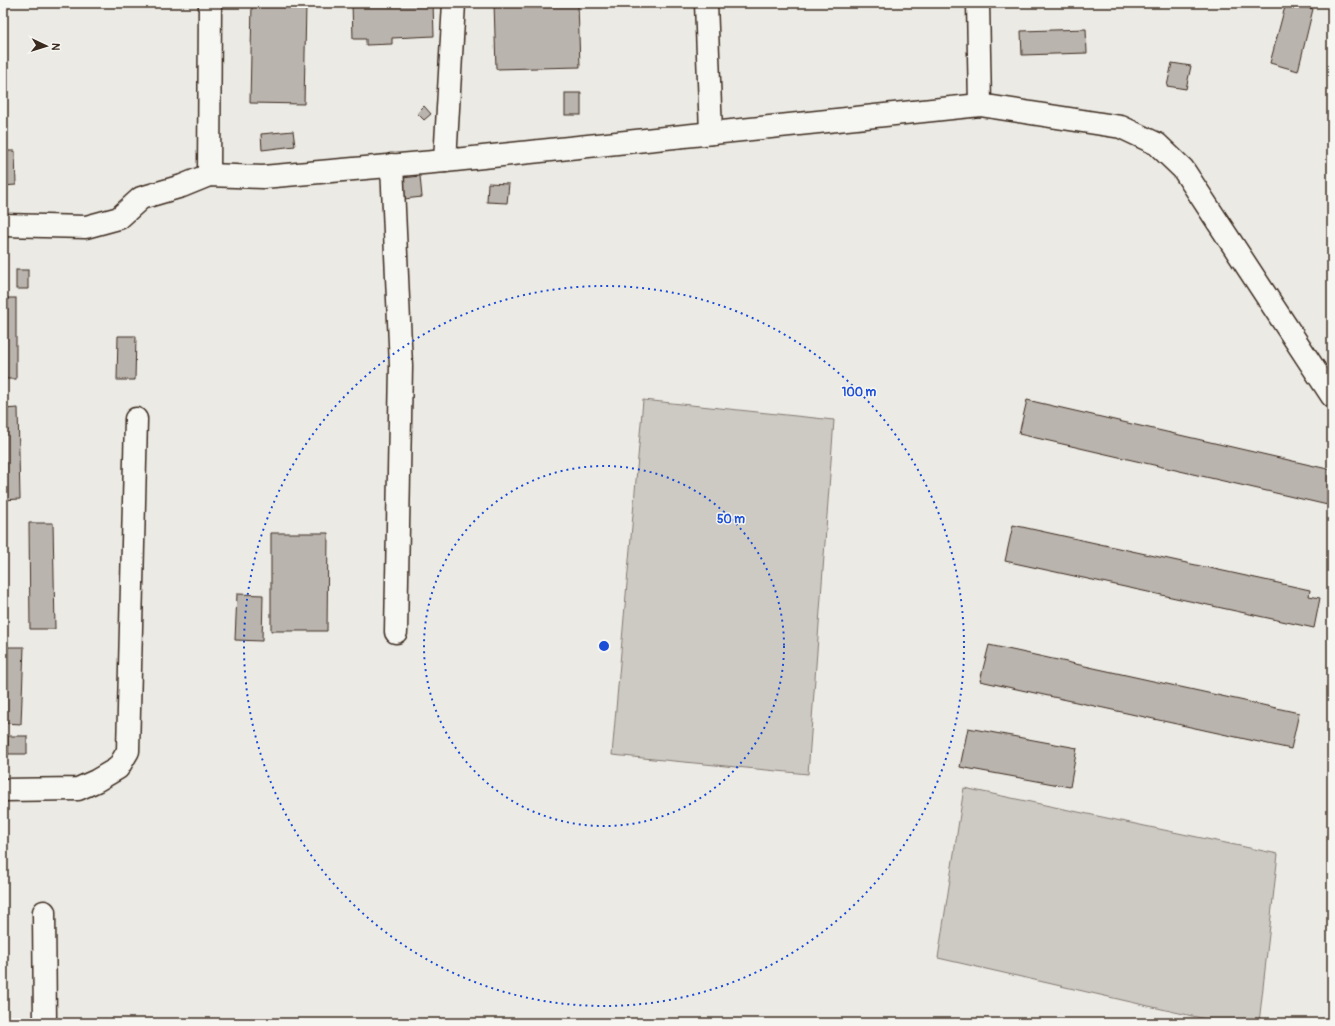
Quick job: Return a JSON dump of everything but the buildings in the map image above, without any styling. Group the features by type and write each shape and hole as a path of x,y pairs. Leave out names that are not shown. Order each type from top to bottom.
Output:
{"street":[{"path":"209,175 210,3"},
{"path":"445,161 454,3"},
{"path":"706,3 711,133"},
{"path":"978,3 980,105"},
{"path":"3,224 86,227 119,218 141,198 182,186 209,175 264,177 445,161 980,105 1121,127 1157,144 1183,169 1332,396"},
{"path":"392,165 401,366 396,632"},
{"path":"3,790 78,789 96,781 118,768 128,751 136,419"},
{"path":"44,912 45,1023"}],"shaded area":[{"path":"643,400 834,420 808,774 612,755"},
{"path":"964,788 1278,854 1259,1023 1223,1023 938,958"}]}
